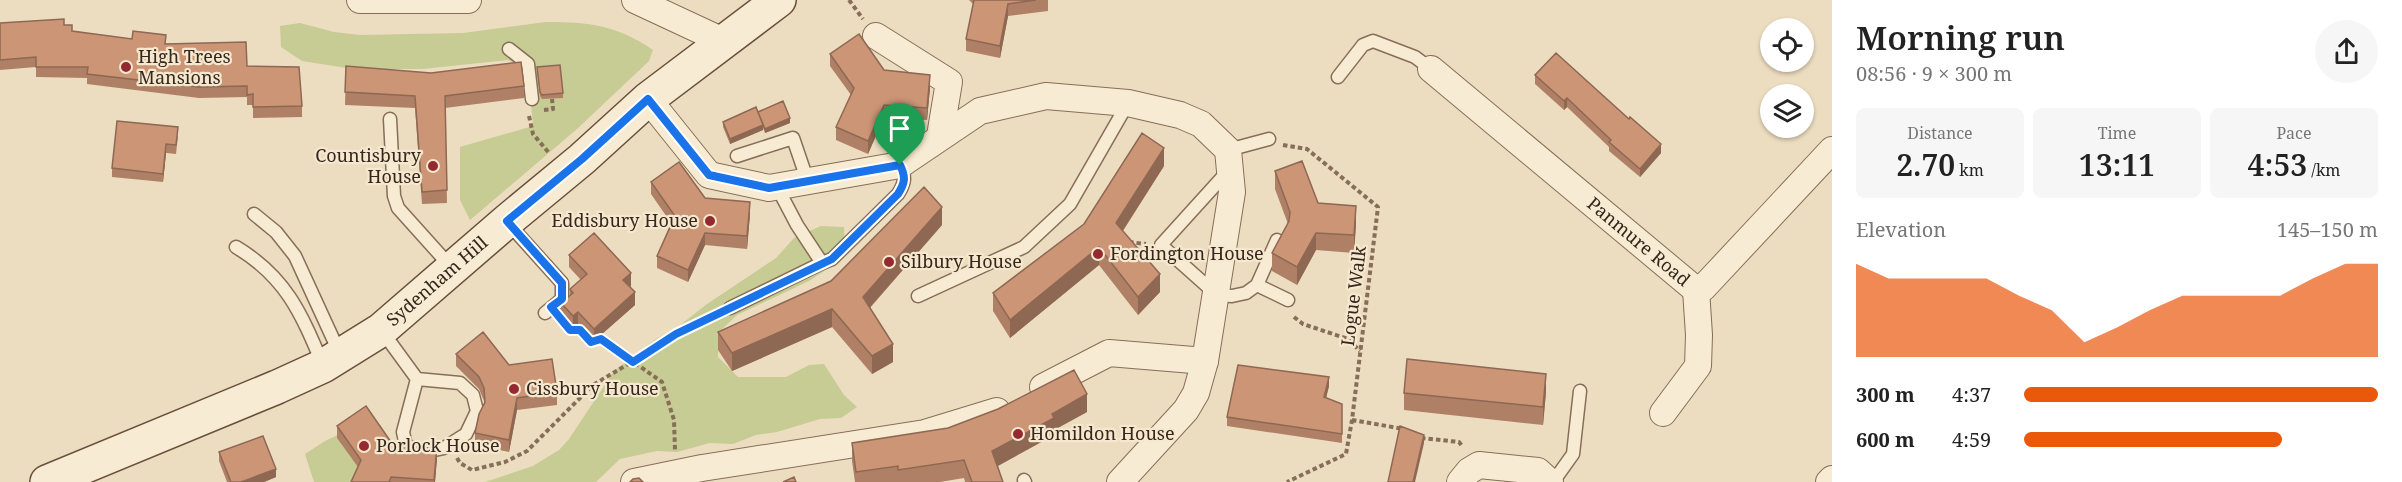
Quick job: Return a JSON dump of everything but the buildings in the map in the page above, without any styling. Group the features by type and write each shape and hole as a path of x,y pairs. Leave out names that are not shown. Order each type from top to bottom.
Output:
{"street":[{"path":"360,0 468,0"},
{"path":"635,0 723,41"},
{"name":"Sydenham Hill","path":"60,480 332,360 381,330 648,99 779,0"},
{"path":"876,36 949,82 940,136"},
{"name":"Panmure Road","path":"1431,69 1696,290 1703,288 1832,150"},
{"path":"648,99 709,175 769,188 900,165 980,111 1046,96 1128,103 1180,115 1202,124 1229,159 1232,192 1205,361 1196,393 1186,410 1120,482"},
{"path":"1663,413 1698,366 1699,335 1696,290"},
{"path":"634,482 685,471 925,433 991,414 1109,353 1205,361"},
{"path":"1460,482 1469,471 1479,465 1538,471 1552,482"}],"lane":[{"path":"1338,77 1363,45 1373,40 1415,57 1431,69"},
{"path":"508,49 528,64 532,99"},
{"path":"918,296 1024,247 1070,204 1128,103"},
{"path":"390,119 394,196 398,208 452,268"},
{"path":"737,156 793,138 808,182"},
{"path":"1269,139 1229,159 1161,245 1217,295 1232,296 1246,292 1257,285 1277,240"},
{"path":"730,308 832,259 898,194 904,184 905,174 900,165"},
{"path":"777,187 797,225 822,263"},
{"path":"254,214 276,232 295,256 332,360"},
{"path":"507,221 562,283 562,299 548,310"},
{"path":"236,247 254,258 278,279 332,360"},
{"path":"1257,285 1286,299"},
{"path":"381,330 417,379 460,384 473,395 477,411 466,434 444,448 425,452 406,446 403,432 417,379"},
{"path":"1552,482 1573,454 1580,392"}],"path":[{"path":"552,99 553,109"},
{"path":"529,111 533,134 553,157 537,171 549,186"},
{"name":"Logue Walk","path":"1269,139 1276,144 1307,149 1378,207 1346,454 1287,482"},
{"path":"1127,242 1161,245"},
{"path":"1286,299 1284,311 1301,320 1303,324 1348,339 1361,352"},
{"path":"460,463 472,470 506,462 527,451 593,385 676,334 730,308"},
{"path":"548,310 570,330 580,330 591,342 601,339 662,382 674,420 676,464 685,471"},
{"path":"1352,420 1408,429 1407,437"},
{"path":"1418,438 1459,442 1479,465"}],"green space":[{"path":"546,22 589,24 615,30 653,50 649,61 577,129 470,220 460,200 460,147 533,126 528,70 508,60 423,69 353,69 302,61 281,47 280,26 300,23 334,32 360,35 463,33"},
{"path":"821,226 844,227 845,250 829,268 809,281 737,315 719,332 718,357 738,377 786,377 809,365 824,364 844,395 857,407 841,418 820,419 777,432 756,435 733,444 710,443 677,452 657,451 620,459 596,482 485,482 533,466 559,450 569,439 614,371 654,340 679,326 707,304 776,258 794,238"},
{"path":"346,431 386,434 393,446 430,482 314,482 305,454"}],"place":[{"name":"High Trees Mansions","path":"126,67"},
{"name":"Countisbury House","path":"433,166"},
{"name":"Eddisbury House","path":"710,221"},
{"name":"Fordington House","path":"1098,254"},
{"name":"Silbury House","path":"889,262"},
{"name":"Cissbury House","path":"514,389"},
{"name":"Homildon House","path":"1018,434"},
{"name":"Porlock House","path":"364,446"}],"route":[{"path":"648,99 709,175 769,188 900,165 905,174 904,184 898,194 832,259 676,334 633,362 601,339 591,342 580,330 570,330 551,307 562,299 562,283 507,221 582,159 648,99"}]}
